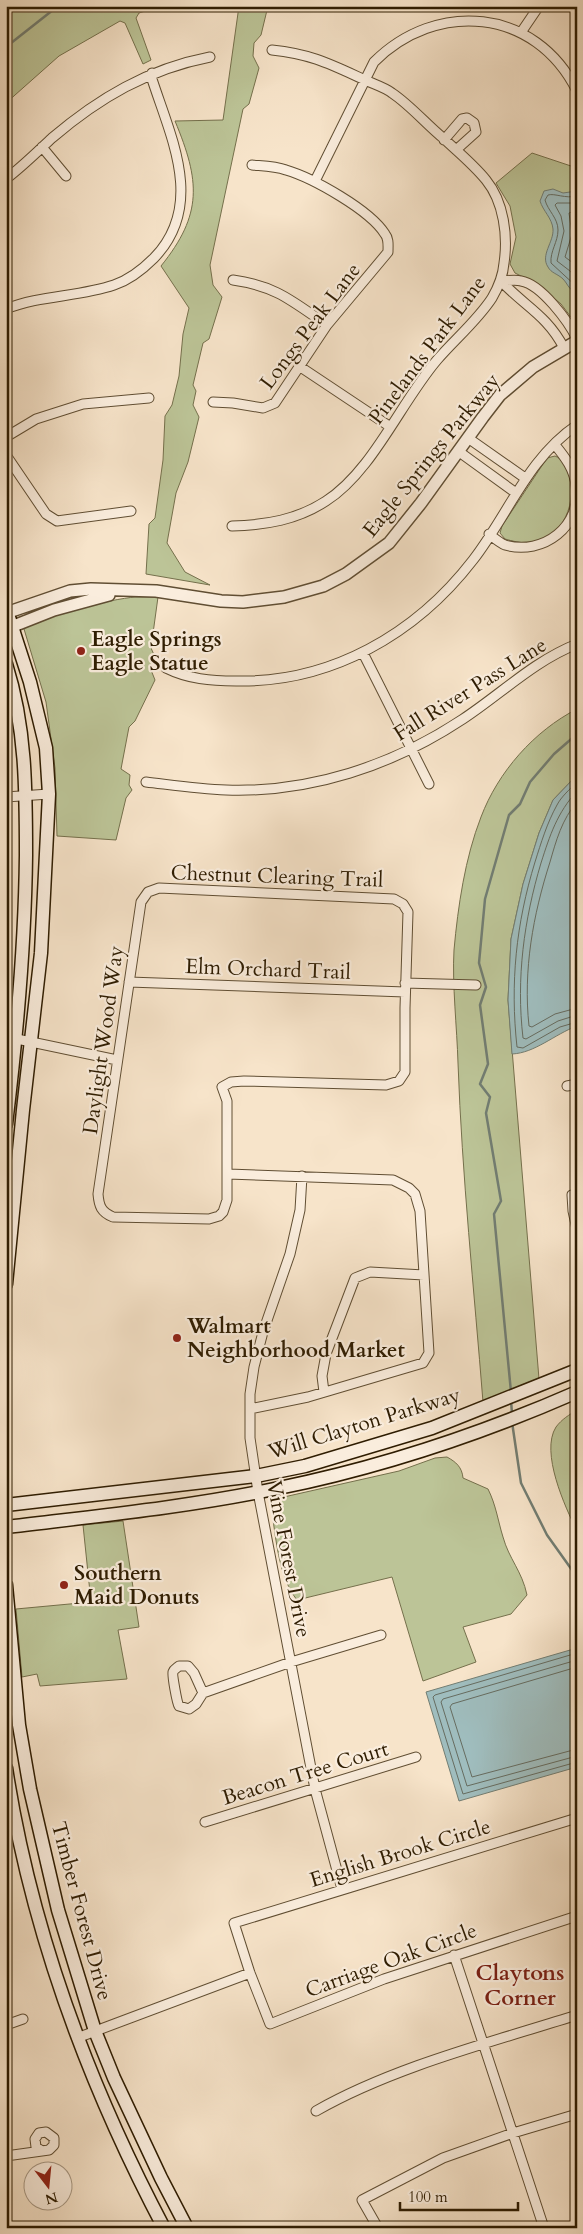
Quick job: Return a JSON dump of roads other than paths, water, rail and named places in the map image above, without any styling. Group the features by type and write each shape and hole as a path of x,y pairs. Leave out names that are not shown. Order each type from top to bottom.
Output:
{"main road":[{"path":"6,1284 41,952 49,794 46,748 30,682 10,627 7,611"},
{"path":"6,664 20,724 26,767 25,898 16,1040 6,1124"},
{"name":"Will Clayton Parkway","path":"6,1505 256,1476 305,1466 428,1430 577,1370"},
{"name":"Will Clayton Parkway","path":"6,1527 156,1508 258,1492 335,1476 434,1447 498,1425 577,1392"},
{"path":"428,1430 434,1447"},
{"name":"Timber Forest Drive","path":"6,1585 19,1724 30,1789 58,1910 95,2031 137,2128 188,2228"},
{"name":"Timber Forest Drive","path":"6,1768 25,1865 38,1916 77,2038 119,2137 164,2228"},
{"path":"38,1916 58,1910"}],"street":[{"path":"522,31 539,6"},
{"path":"252,166 272,166 315,181 364,80 386,47 402,33 441,16 481,15 502,20 522,31 541,45 571,79 577,91"},
{"path":"272,50 305,55 328,63 392,93 487,180 498,202 504,221 506,241 501,281"},
{"path":"6,179 92,106 113,92 152,73 182,62 210,57"},
{"path":"6,309 114,285 142,270 164,247 179,217 182,195 178,161 151,76 152,73"},
{"path":"444,140 462,119 467,118 474,123 476,132 456,150"},
{"path":"42,148 66,176"},
{"name":"Longs Peak Lane","path":"213,402 262,408 269,407 274,403 327,325 388,252 389,242 385,233 347,200 315,181"},
{"path":"233,280 256,283 275,290 327,325"},
{"path":"501,281 521,280 539,292 571,327 577,340"},
{"path":"501,281 514,295 541,316 557,334 564,348"},
{"name":"Pinelands Park Lane","path":"232,526 262,525 285,520 309,511 344,488 359,471 416,386 437,359 477,318 501,281"},
{"name":"Eagle Springs Parkway","path":"7,611 70,592 92,589 135,590 243,602 284,597 323,586 346,574 389,543 421,503 488,410 517,379 533,366 577,340"},
{"path":"299,366 390,426"},
{"path":"6,437 36,420 83,404 150,398"},
{"path":"166,668 182,676 200,680 268,681 320,670 363,653 392,636 425,612 446,592 474,559 526,478 555,445 577,426"},
{"path":"468,438 526,478"},
{"path":"489,534 503,544 528,548 550,540 564,529 572,517 577,486 571,467 555,445"},
{"path":"458,451 516,493"},
{"path":"6,455 46,514 57,521 131,511"},
{"name":"Eagle Springs Parkway","path":"10,627 94,597 135,590"},
{"name":"Fall River Pass Lane","path":"146,782 226,790 266,789 312,782 369,767 412,749 464,718 541,662 577,644"},
{"path":"363,653 429,784"},
{"path":"6,797 49,794"},
{"name":"Chestnut Clearing Trail","path":"159,888 394,899 404,904 408,912 405,988"},
{"name":"Daylight Wood Way","path":"159,888 148,892 141,902 98,1194 99,1206 105,1214 113,1217 208,1219 219,1216 226,1206 228,1174"},
{"name":"Elm Orchard Trail","path":"129,982 405,988 476,985"},
{"path":"250,1409 324,1392 417,1365 427,1358 429,1347 420,1211 415,1194 402,1182 388,1179 228,1174 228,1101 222,1087 236,1082 386,1085 399,1081 405,1072 405,988"},
{"path":"16,1040 117,1060"},
{"path":"567,1086 577,1084"},
{"name":"Vine Forest Drive","path":"302,1176 296,1230 282,1280 263,1332 254,1367 250,1409 250,1438 258,1492 315,1789 342,1889"},
{"path":"574,1195 573,1210 577,1228"},
{"path":"324,1392 322,1369 331,1338 352,1282 360,1275 370,1272 424,1274"},
{"path":"203,1693 194,1673 188,1666 179,1666 174,1670 172,1674 179,1706 183,1708 193,1707 203,1693 291,1662 381,1635"},
{"name":"Beacon Tree Court","path":"205,1822 416,1757"},
{"name":"English Brook Circle","path":"250,1973 234,1923 577,1818"},
{"name":"Carriage Oak Circle","path":"250,1973 270,2024 358,1988 577,1916"},
{"path":"454,1955 544,2228"},
{"path":"77,2038 250,1973"},
{"path":"316,2111 337,2099 385,2078 484,2044 577,2016"},
{"path":"6,2025 23,2019"},
{"path":"378,2228 362,2200 443,2158 513,2133 577,2114"},
{"path":"6,2156 42,2151"}],"water":[{"path":"553,189 563,193 577,191 577,292 572,290 563,279 551,271 546,262 546,253 552,239 553,229 551,221 540,201 544,191"},
{"path":"577,775 577,1026 537,1047 512,1054 508,1000 511,939 523,884 539,833 553,800"},
{"path":"577,1648 577,1767 459,1801 426,1692"}],"waterway":[{"path":"6,47 58,6"},
{"path":"511,1392 494,1214 501,1201 486,1113 490,1097 480,1084 488,1064 480,1005 486,987 479,963 485,899 509,815 520,804 530,782 554,754 577,734"},
{"path":"511,1400 512,1414"},
{"path":"512,1422 521,1483 547,1535 577,1577"}],"place":[{"name":"Eagle Springs Eagle Statue","path":"81,651"},
{"name":"Walmart Neighborhood Market","path":"177,1338"},
{"name":"Southern Maid Donuts","path":"64,1585"}],"district":[{"name":"Claytons Corner","path":"520,1984"}]}
